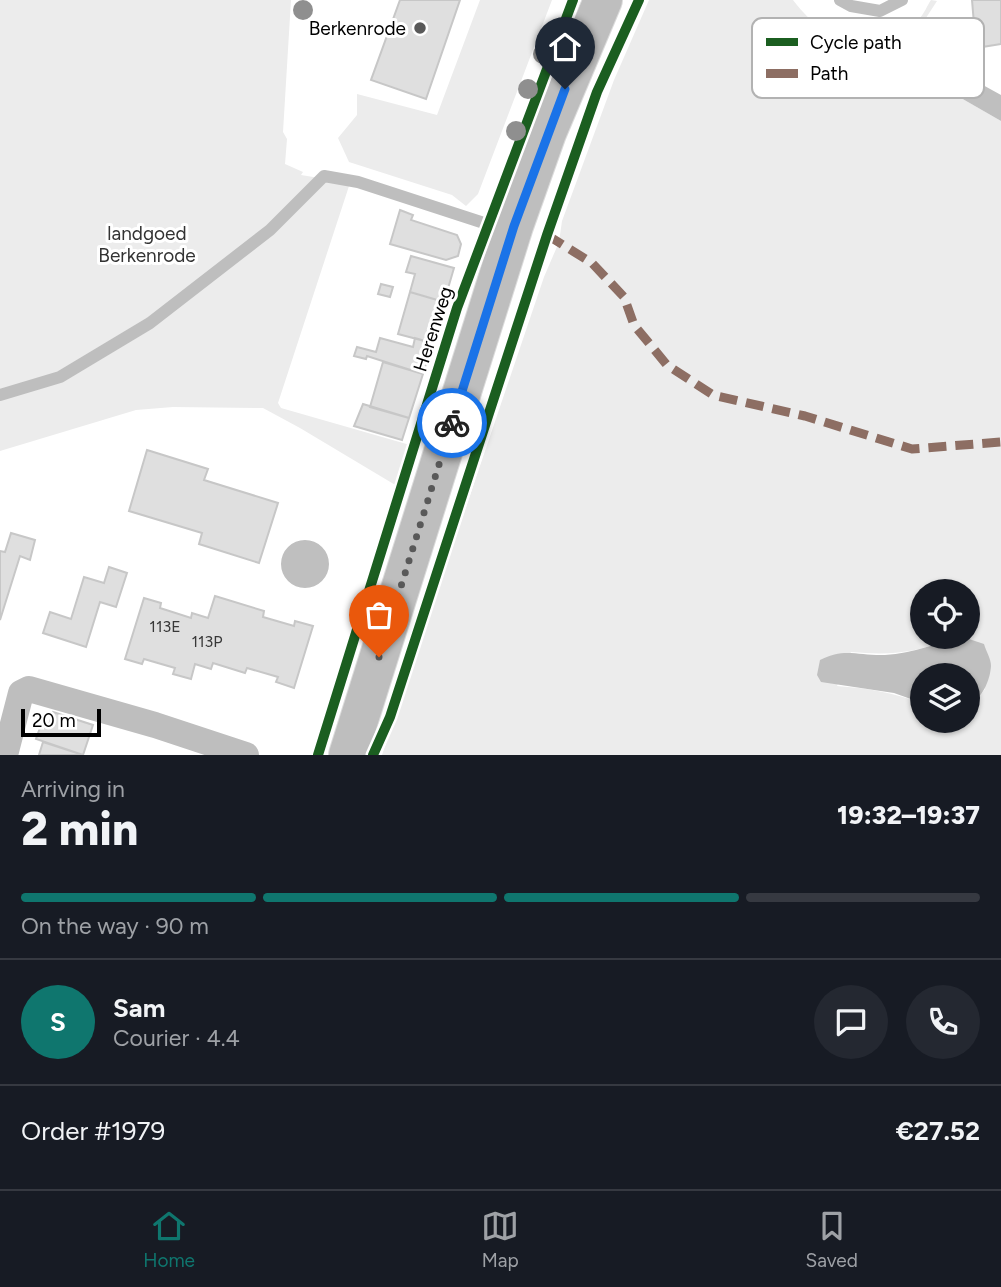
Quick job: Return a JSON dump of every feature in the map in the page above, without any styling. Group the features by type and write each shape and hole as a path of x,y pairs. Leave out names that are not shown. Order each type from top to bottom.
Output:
{"main road":[{"path":"348,755 514,226 547,132 603,0"}],"street":[{"path":"5,755 21,693 29,689 155,725 246,755"}],"lane":[{"path":"840,0 851,6 880,11 902,0"},
{"path":"0,395 60,377 150,323 270,230 324,176 358,182 487,224 514,226"}],"green space":[{"name":"landgoed Berkenrode","path":"0,0 291,0 283,132 287,139 285,164 303,172 301,175 350,183 278,403 281,408 410,445 397,486 263,408 173,407 136,410 0,451"},
{"path":"480,0 552,0 478,194 466,206 452,195 349,162 338,138 357,115 357,94 437,115"},
{"path":"649,0 793,0 809,18 752,18 752,98 961,98 1001,121 1001,755 382,755 544,277 559,242 562,221 614,80","holes":["910,579 980,579 980,649 953,649 964,663 980,663 980,683 985,689 980,695 980,733 910,733 910,699 837,686 851,652 899,652 916,649 910,649"]},
{"path":"931,0 937,1 926,18 920,18 921,17"}],"shaded area":[{"path":"984,86 1001,95 1001,121 961,98 984,98"},
{"path":"305,540 322,547 329,564 322,581 305,588 288,581 281,564 288,547"},
{"path":"980,643 984,644 991,666 984,689 980,694 980,663 910,663 910,699 894,693 821,682 817,675 820,660 829,656 852,653 896,654 916,650 980,649"}],"building":[{"name":"Berkenrode","path":"400,0 460,0 426,99 371,80"},
{"path":"972,0 1001,0 1001,44 984,47 984,18 974,18"},
{"path":"400,210 413,215 411,220 457,235 461,244 458,256 446,260 390,244"},
{"path":"411,256 454,268 444,302 410,292 415,274 406,272"},
{"path":"381,284 393,287 390,297 378,294"},
{"path":"410,292 444,302 432,343 398,334"},
{"path":"380,338 413,347 415,338 432,343 423,374 367,356 366,359 354,356 357,347 376,352"},
{"path":"383,362 423,374 409,418 370,407"},
{"path":"363,404 409,418 402,440 354,426"},
{"path":"147,450 208,469 204,480 278,503 259,563 199,544 202,533 129,511"},
{"path":"11,533 35,540 30,560 20,556 0,620 0,551 5,552"},
{"path":"109,567 127,573 116,607 100,602 86,647 43,633 50,612 71,619 84,577 104,583"},
{"path":"215,596 264,611 263,617 294,626 295,621 313,626 294,688 276,682 278,677 247,668 245,673 213,663 211,669 195,664 191,679 173,674 175,668 144,659 142,664 125,659 144,598 161,603 160,608 191,618 192,613 208,618"},
{"path":"53,712 93,725 83,755 36,739 41,725 48,728"},
{"path":"43,742 83,755 39,755"}],"marked path":[{"path":"547,235 592,263 624,297 634,325 667,365 713,395 805,416 912,449 1001,442"}],"cycle path":[{"name":"Herenweg","path":"318,755 457,308 573,0"},
{"path":"373,755 390,717 547,235 597,92 639,0"}],"way so far":[{"path":"379,657 452,423"}],"place":[{"name":"Berkenrode","path":"420,28"}],"route":[{"path":"452,423 514,226 565,89"}]}
